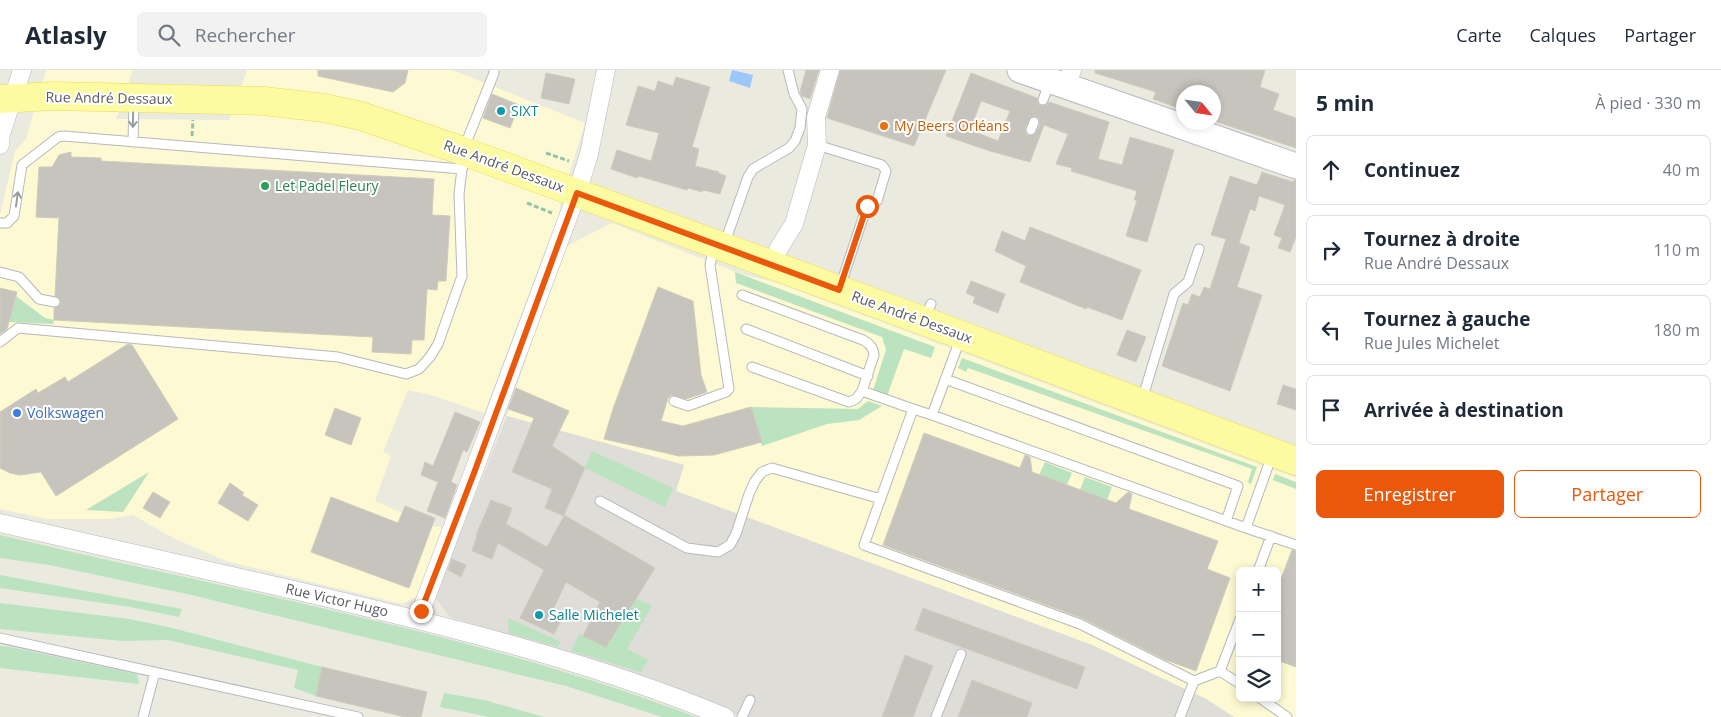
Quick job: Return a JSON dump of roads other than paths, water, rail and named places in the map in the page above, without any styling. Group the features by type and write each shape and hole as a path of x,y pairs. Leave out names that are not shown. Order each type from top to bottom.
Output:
{"main road":[{"path":"1020,70 1296,166"},
{"name":"Rue André Dessaux","path":"6,99 53,96 264,101 324,108 361,116 465,157 577,193 839,290 928,312 962,335 1285,457"}],"street":[{"path":"0,145 6,99 22,70"},
{"path":"418,619 577,193 589,154 606,70"},
{"path":"772,265 779,248 794,224 817,145 816,118 830,70"},
{"name":"Rue Victor Hugo","path":"0,523 418,619 537,652 677,697 725,717"}],"lane":[{"path":"0,342 18,328 338,357 406,374 419,369 438,344 462,276 459,194 465,157 494,70"},
{"path":"674,401 688,406 726,392 729,389 710,265 753,169 790,148 795,141 800,128 802,109 794,94 788,70"},
{"path":"133,142 134,99"},
{"path":"0,223 6,223 14,216 22,165 58,137 64,136 192,147 465,157"},
{"path":"817,145 882,165 886,172 877,201 867,206 839,290"},
{"path":"1142,403 1153,360 1174,294 1188,282 1199,249"},
{"path":"0,272 18,276 40,299 55,302"},
{"path":"742,295 864,340 873,349 873,360 862,391 856,399 849,402 752,367"},
{"path":"746,329 868,376"},
{"path":"932,415 962,335"},
{"path":"945,379 1238,486 1226,520"},
{"path":"862,391 1296,545"},
{"path":"913,409 864,545 1080,624 1194,681 1220,671 1236,629"},
{"path":"1246,528 1285,457"},
{"path":"600,501 687,548 718,552 730,545 736,534 755,481 762,472 772,468 881,499"},
{"path":"1259,567 1271,536"},
{"path":"0,638 358,717"},
{"path":"936,717 961,654"},
{"path":"1220,671 1236,681"},
{"path":"143,717 155,672"},
{"path":"1180,717 1194,681"},
{"path":"742,717 750,700"},
{"path":"1266,702 1287,717"}],"water":[{"path":"732,70 753,75 750,88 729,81"}],"place":[{"name":"SIXT","path":"501,111"},
{"name":"My Beers Orléans","path":"884,126"},
{"name":"Let Padel Fleury","path":"265,186"},
{"name":"Volkswagen","path":"17,413"},
{"name":"Salle Michelet","path":"539,615"}]}
